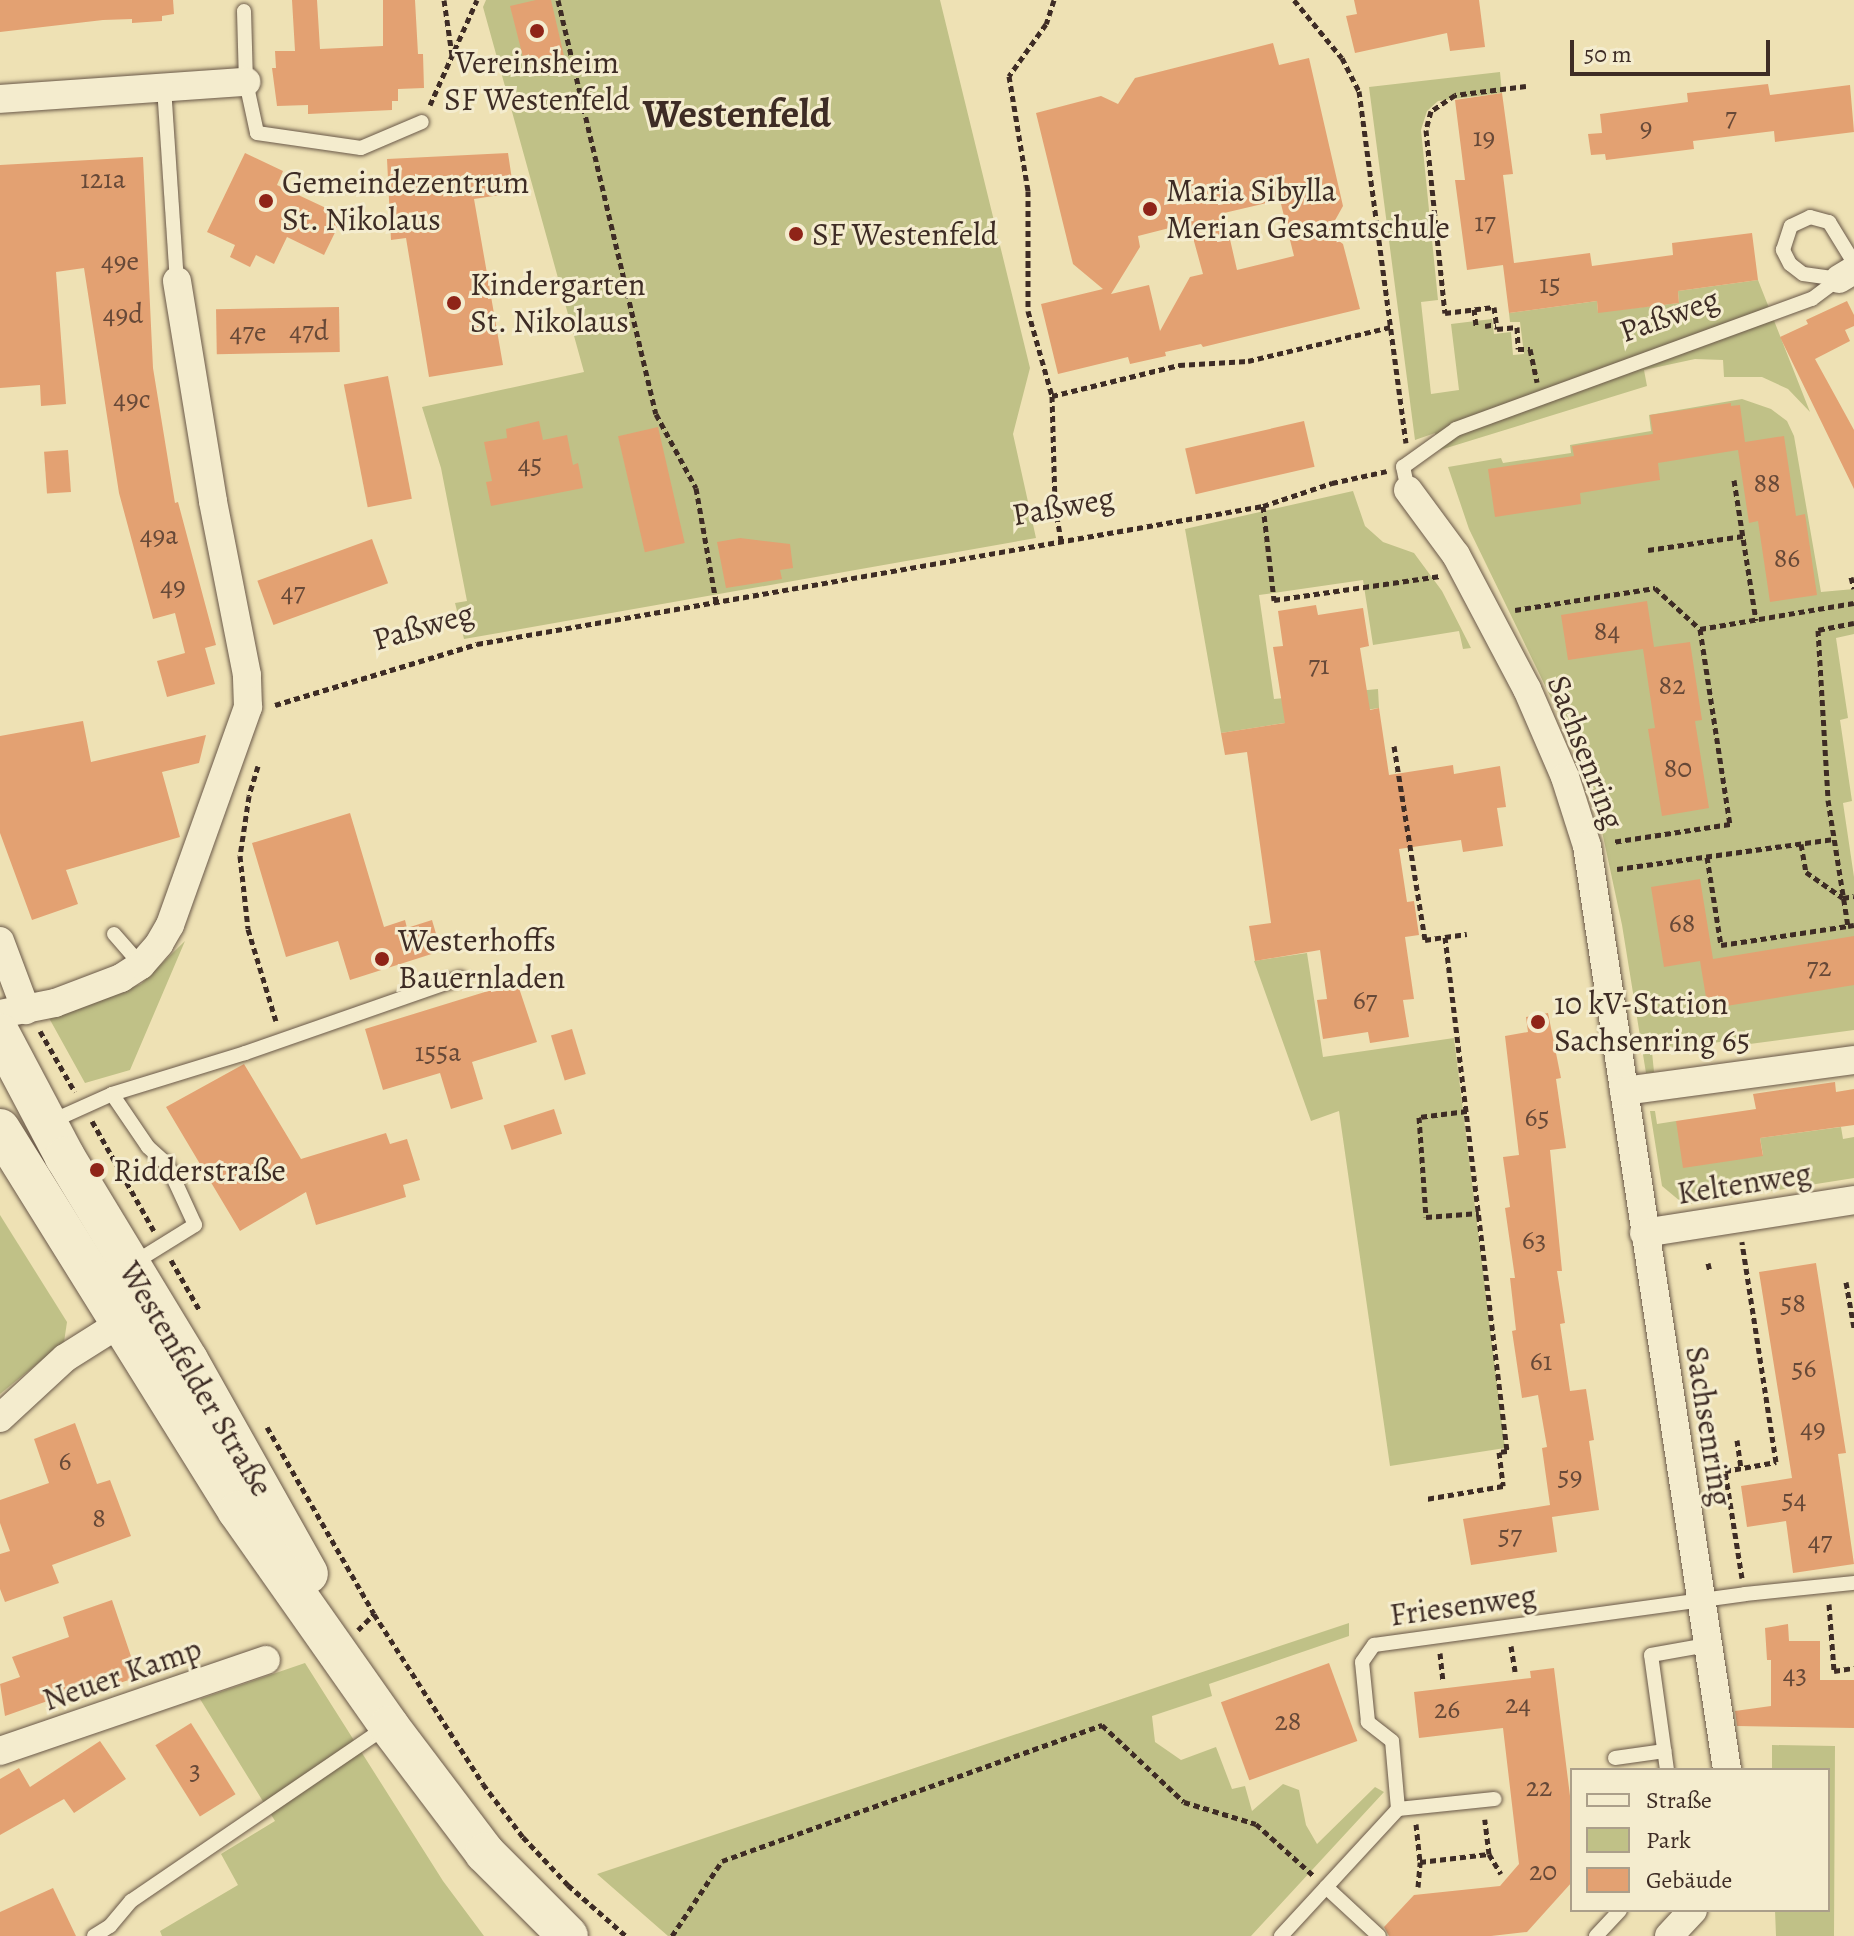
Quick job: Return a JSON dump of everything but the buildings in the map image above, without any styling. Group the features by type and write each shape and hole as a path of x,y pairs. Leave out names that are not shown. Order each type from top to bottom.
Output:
{"street":[{"path":"0,99 246,82"},
{"path":"0,941 9,1020 98,987 141,965 170,925 248,707 247,675 213,501 177,281"},
{"name":"Sachsenring","path":"1406,479 1465,572 1544,725 1590,859 1727,1768"},
{"name":"Westenfelder Straße","path":"9,1020 47,1124 128,1266 136,1313"},
{"path":"1624,1091 1854,1060"},
{"name":"Westenfelder Straße","path":"0,1129 267,1495 389,1726 485,1853 568,1936"},
{"name":"Keltenweg","path":"1644,1233 1854,1200"},
{"path":"0,1418 65,1358 136,1313"},
{"name":"Neuer Kamp","path":"0,1751 266,1660"},
{"path":"1669,1936 1691,1912"}],"lane":[{"path":"244,11 246,82 257,133 361,148 422,122"},
{"path":"164,87 177,281"},
{"path":"1810,217 1829,222 1849,271 1803,274 1790,264 1783,250 1791,226 1810,217"},
{"name":"Paßweg","path":"1406,479 1456,429 1812,299 1849,271"},
{"path":"114,934 141,965"},
{"path":"47,1124 112,1094 282,1041 460,978"},
{"path":"112,1094 148,1147 167,1164 195,1225 128,1266"},
{"name":"Friesenweg","path":"1398,1809 1392,1741 1368,1722 1362,1662 1374,1645 1745,1594 1854,1583"},
{"path":"1667,1768 1651,1655 1707,1645"},
{"path":"94,1936 110,1926 131,1901 389,1726"},
{"path":"1615,1758 1665,1751"},
{"path":"1281,1936 1398,1809 1488,1800"},
{"path":"1326,1887 1379,1936"},
{"path":"1596,1936 1618,1912"}],"path":[{"path":"444,0 452,55"},
{"path":"422,122 477,0"},
{"path":"558,0 656,414 696,488 716,602"},
{"path":"1054,0 1046,24 1009,76 1028,191 1028,311 1052,396 1055,506 1061,541"},
{"path":"1294,0 1342,58 1359,91 1406,436 1406,479"},
{"path":"1526,86 1455,95 1431,111 1426,130 1445,313 1494,307 1497,329 1517,327 1518,349 1530,349 1540,398"},
{"path":"1474,309 1476,326"},
{"path":"1485,326 1496,324"},
{"path":"1052,396 1179,365 1248,361 1391,327"},
{"name":"Paßweg","path":"248,707 270,707 477,644 1263,506 1332,483 1406,479"},
{"path":"1734,480 1756,620"},
{"path":"1263,506 1274,600 1465,572"},
{"path":"1648,550 1743,536"},
{"path":"1851,577 1854,589"},
{"path":"1487,614 1655,588 1700,629 1730,824 1590,859"},
{"path":"1700,629 1854,603"},
{"path":"1707,857 1721,945 1851,925 1843,898 1828,800 1818,630 1854,623"},
{"path":"1394,746 1425,940 1467,934"},
{"path":"261,757 249,796 241,870 248,929 282,1041"},
{"path":"1590,859 1707,857 1834,839"},
{"path":"1801,844 1806,872 1843,898 1854,896"},
{"path":"1426,1499 1503,1486 1499,1452 1507,1451 1445,937"},
{"path":"50,1047 202,1314"},
{"path":"1467,1111 1419,1117 1426,1217 1479,1213"},
{"path":"1738,1219 1776,1462 1725,1471 1745,1594"},
{"path":"1708,1263 1710,1272"},
{"path":"1846,1282 1854,1328"},
{"path":"265,1423 374,1614 483,1784 523,1837 568,1885 626,1936"},
{"path":"1737,1440 1741,1468"},
{"path":"1828,1587 1834,1671 1854,1668"},
{"path":"1509,1627 1515,1672"},
{"path":"672,1936 722,1861 1102,1725 1184,1802 1256,1824 1326,1887"},
{"path":"1488,1800 1489,1854 1501,1874"},
{"path":"1414,1807 1420,1862 1418,1887"},
{"path":"1420,1862 1489,1854"}],"green space":[{"name":"SF Westenfeld","path":"486,0 940,0 1030,368 1013,434 1036,538 464,639 455,603 467,601 441,468 422,407 584,372 483,7"},
{"path":"1500,72 1502,93 1438,101 1427,111 1421,130 1438,300 1421,302 1431,394 1459,390 1451,324 1492,319 1494,334 1511,332 1513,355 1524,354 1520,322 1510,322 1509,313 1597,301 1598,312 1679,303 1678,291 1758,280 1810,412 1788,389 1762,377 1724,377 1723,360 1695,359 1644,370 1647,386 1440,450 1435,433 1415,440 1369,87"},
{"path":"1742,399 1771,409 1787,421 1794,436 1821,592 1854,589 1854,634 1836,638 1848,718 1840,720 1852,801 1843,803 1854,877 1854,1030 1727,1047 1726,1041 1652,1052 1654,1072 1646,1073 1622,925 1600,822 1574,745 1469,529 1448,467 1501,458 1503,463 1571,453 1570,445 1651,431 1649,415"},
{"path":"1353,491 1365,526 1383,542 1414,553 1442,591 1471,648 1463,649 1459,631 1373,645 1363,580 1259,595 1274,699 1378,689 1379,708 1221,733 1185,529"},
{"path":"185,941 130,1070 85,1083 49,1018 141,984"},
{"path":"1307,953 1323,1057 1454,1038 1505,1448 1390,1466 1339,1111 1311,1121 1254,961"},
{"path":"1650,1111 1655,1111 1657,1124 1676,1121 1763,1155 1760,1138 1841,1127 1843,1139 1854,1137 1854,1178 1690,1204 1680,1201 1662,1186"},
{"path":"0,1215 67,1322 64,1342 0,1394"},
{"path":"1349,1623 1349,1636 1209,1684 1212,1696 1152,1716 1155,1742 1181,1760 1216,1747 1232,1789 1245,1786 1252,1811 1283,1784 1299,1790 1306,1825 1317,1844 1375,1787 1384,1792 1251,1936 668,1936 597,1874"},
{"path":"305,1663 443,1881 484,1936 162,1936 160,1931 238,1885 221,1854 275,1821 200,1699"},
{"path":"1772,1745 1835,1746 1834,1936 1776,1936 1775,1912 1830,1912 1830,1768 1772,1768"}],"place":[{"name":"Vereinsheim SF Westenfeld","path":"537,31"},
{"name":"Gemeindezentrum St. Nikolaus","path":"266,201"},
{"name":"Maria Sibylla Merian Gesamtschule","path":"1150,209"},
{"name":"SF Westenfeld","path":"796,234"},
{"name":"Kindergarten St. Nikolaus","path":"454,303"},
{"name":"Westerhoffs Bauernladen","path":"382,959"},
{"name":"10 kV-Station Sachsenring 65","path":"1538,1022"},
{"name":"Ridderstraße","path":"97,1170"}],"district":[{"name":"Westenfeld","path":"737,114"}]}
